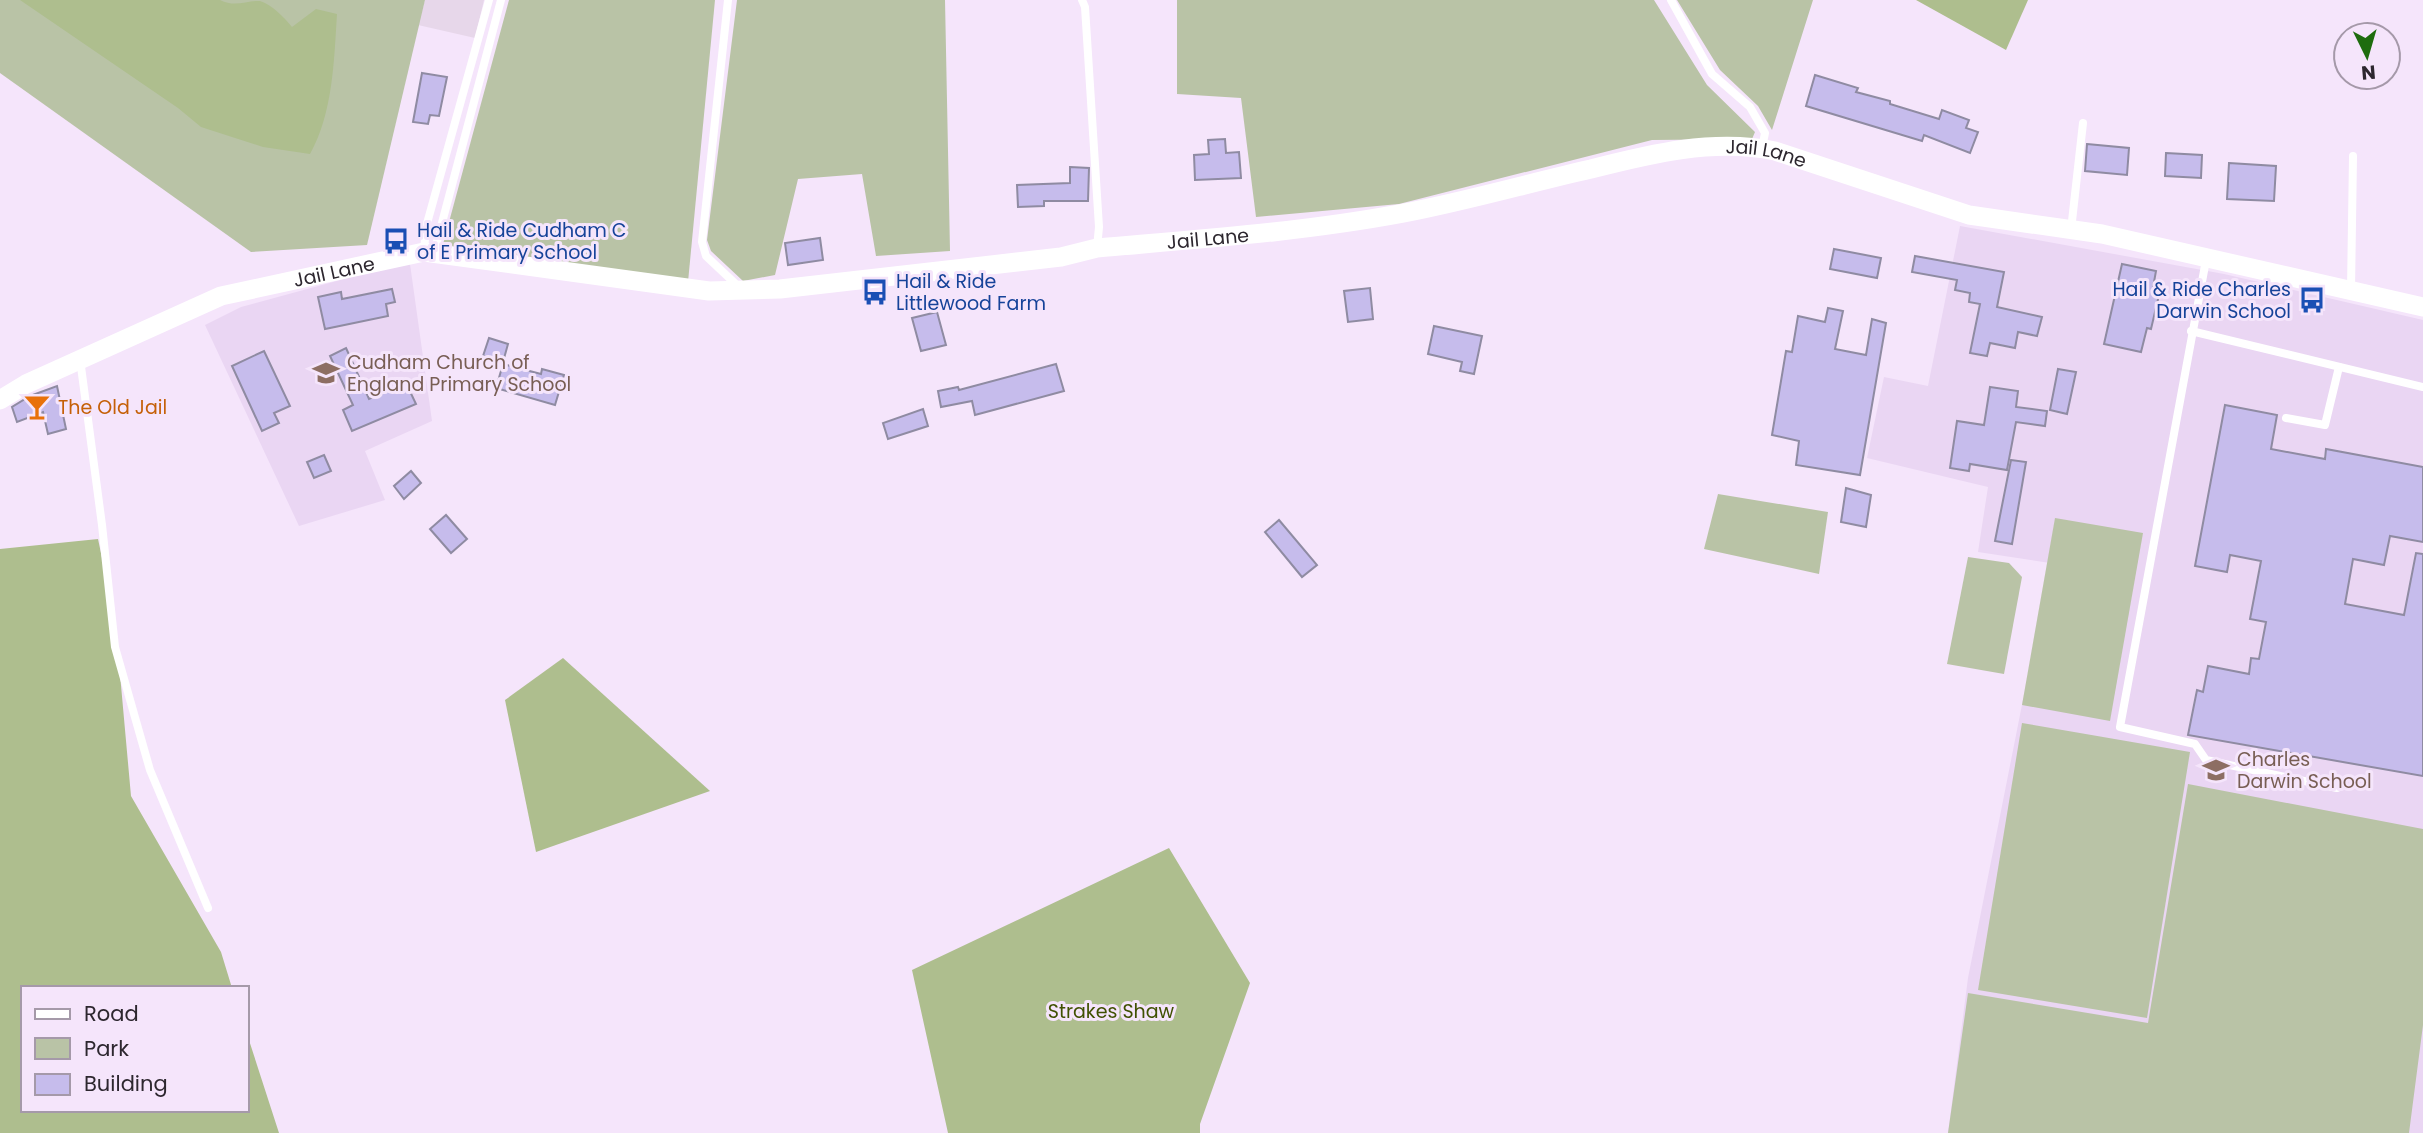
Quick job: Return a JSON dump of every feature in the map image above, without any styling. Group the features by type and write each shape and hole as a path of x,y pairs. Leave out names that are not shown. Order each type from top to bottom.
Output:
{"street":[{"name":"Jail Lane","path":"0,400 26,384 221,296 429,253 709,291 780,289 1061,257 1097,248 1336,225 1406,213 1657,152 1709,148 1762,148 1969,215 2071,230 2206,257 2423,307"}],"lane":[{"path":"429,253 426,227 489,0"},
{"path":"429,253 501,0"},
{"path":"728,0 702,242 706,256 742,290"},
{"path":"1082,0 1085,7 1099,227 1097,248"},
{"path":"1671,0 1712,74 1750,107 1765,133 1762,148"},
{"path":"2071,230 2083,123"},
{"path":"2351,290 2353,156"},
{"path":"2206,257 2120,727 2195,744 2206,760 2337,788"},
{"path":"2191,331 2423,387"},
{"path":"80,359 115,647 150,770 208,908"},
{"path":"2286,418 2325,425 2339,367"}],"shaded area":[{"path":"425,0 484,0 475,38 418,25"},
{"name":"Charles Darwin School","path":"1960,226 2224,274 2423,320 2423,1133 1948,1133 1968,978 2050,563 1978,552 1988,487 1867,458 1884,377 1928,386"},
{"name":"Cudham Church of England Primary School","path":"410,264 432,421 365,451 385,500 299,526 205,325 241,307 366,273"}],"green space":[{"path":"0,0 425,0 367,245 251,252 0,73"},
{"path":"20,0 220,0 236,4 260,1 278,12 292,27 316,9 337,14 328,104 318,138 310,154 263,147 201,127 178,108"},
{"path":"509,0 715,0 688,282 442,248"},
{"path":"737,0 945,0 950,251 876,256 862,174 798,179 775,275 743,281 711,251 707,240"},
{"path":"1177,0 1654,0 1707,85 1755,132 1752,139 1652,140 1399,204 1256,217 1241,98 1177,94"},
{"path":"1677,0 1813,0 1772,130 1758,106 1720,70"},
{"path":"1916,0 2028,0 2006,50"},
{"path":"1718,494 1828,512 1819,574 1704,549"},
{"path":"2055,518 2143,533 2110,721 2022,705"},
{"path":"98,539 115,619 131,796 221,952 231,986 21,986 21,1112 248,1112 248,1037 279,1133 0,1133 0,549"},
{"path":"1968,557 2009,563 2022,577 2004,674 1947,664"},
{"path":"563,658 710,791 536,852 505,700"},
{"path":"2022,723 2190,752 2147,1018 1978,990"},
{"path":"2188,784 2423,829 2423,1025 2409,1133 1948,1133 1968,993 2148,1023"},
{"name":"Strakes Shaw","path":"1169,848 1250,983 1200,1124 1200,1133 948,1133 912,970"}],"building":[{"path":"422,73 447,77 439,116 430,115 428,124 413,122"},
{"path":"1815,75 1858,88 1856,92 1939,119 1942,110 1969,120 1966,128 1978,132 1970,153 1924,135 1922,141 1806,106"},
{"path":"1225,139 1226,153 1239,152 1241,178 1195,180 1194,155 1209,154 1208,140"},
{"path":"2087,144 2129,148 2127,175 2085,171"},
{"path":"2166,153 2202,155 2201,178 2165,176"},
{"path":"2229,163 2276,166 2274,201 2227,199"},
{"path":"1070,167 1089,168 1088,201 1044,201 1044,206 1018,207 1017,185 1070,183"},
{"path":"820,238 823,260 788,265 785,243"},
{"path":"1834,249 1881,258 1877,278 1830,269"},
{"path":"1915,256 2004,272 1997,307 2042,317 2037,336 2018,332 2015,348 1990,343 1987,356 1970,353 1980,304 1969,302 1970,293 1955,290 1957,280 1912,272"},
{"path":"2122,264 2156,271 2152,293 2159,295 2151,329 2147,328 2141,352 2104,344"},
{"path":"1370,288 1373,319 1348,322 1344,291"},
{"path":"392,289 395,302 386,304 388,316 325,329 318,297 341,292 342,299"},
{"path":"1828,308 1843,311 1835,349 1866,355 1872,319 1886,323 1860,475 1796,465 1799,441 1772,435 1786,351 1792,352 1798,316 1825,322"},
{"path":"937,312 946,345 921,351 912,318"},
{"path":"1434,326 1482,336 1474,374 1460,371 1462,362 1428,354"},
{"path":"489,338 508,344 503,362 483,356"},
{"path":"346,348 369,399 406,383 416,404 352,431 343,410 353,405 330,356"},
{"path":"264,351 290,406 274,413 279,423 262,431 232,366"},
{"path":"503,364 541,374 542,369 564,375 555,405 496,388"},
{"path":"1056,364 1064,391 975,415 972,401 941,407 938,391 958,387 959,390"},
{"path":"2058,369 2076,372 2067,414 2050,410"},
{"name":"The Old Jail","path":"57,386 66,429 48,434 43,412 17,422 12,407 30,396"},
{"path":"1990,387 2018,391 2016,407 2047,411 2045,426 2016,422 2007,470 1970,464 1969,471 1950,468 1957,421 1984,425"},
{"path":"2225,405 2277,415 2271,449 2325,459 2326,449 2423,467 2423,542 2390,536 2384,565 2353,559 2345,604 2404,615 2416,553 2423,554 2423,776 2188,735 2197,690 2203,692 2208,666 2249,674 2251,658 2259,659 2266,622 2250,619 2261,561 2230,555 2227,572 2195,566"},
{"path":"923,409 928,426 888,439 883,423"},
{"path":"324,455 331,471 314,478 307,462"},
{"path":"2011,460 2026,462 2012,544 1995,541"},
{"path":"411,471 421,483 404,499 394,486"},
{"path":"1846,488 1871,495 1866,527 1841,522"},
{"path":"446,515 467,539 451,553 430,529"},
{"path":"1279,520 1317,565 1302,577 1265,532"}],"place":[{"name":"Hail & Ride Cudham C of E Primary School","path":"396,241"},
{"name":"Hail & Ride Littlewood Farm","path":"875,292"},
{"name":"Hail & Ride Charles Darwin School","path":"2312,300"},
{"name":"Cudham Church of England Primary School","path":"326,373"},
{"name":"The Old Jail","path":"37,407"},
{"name":"Charles Darwin School","path":"2216,770"}]}
